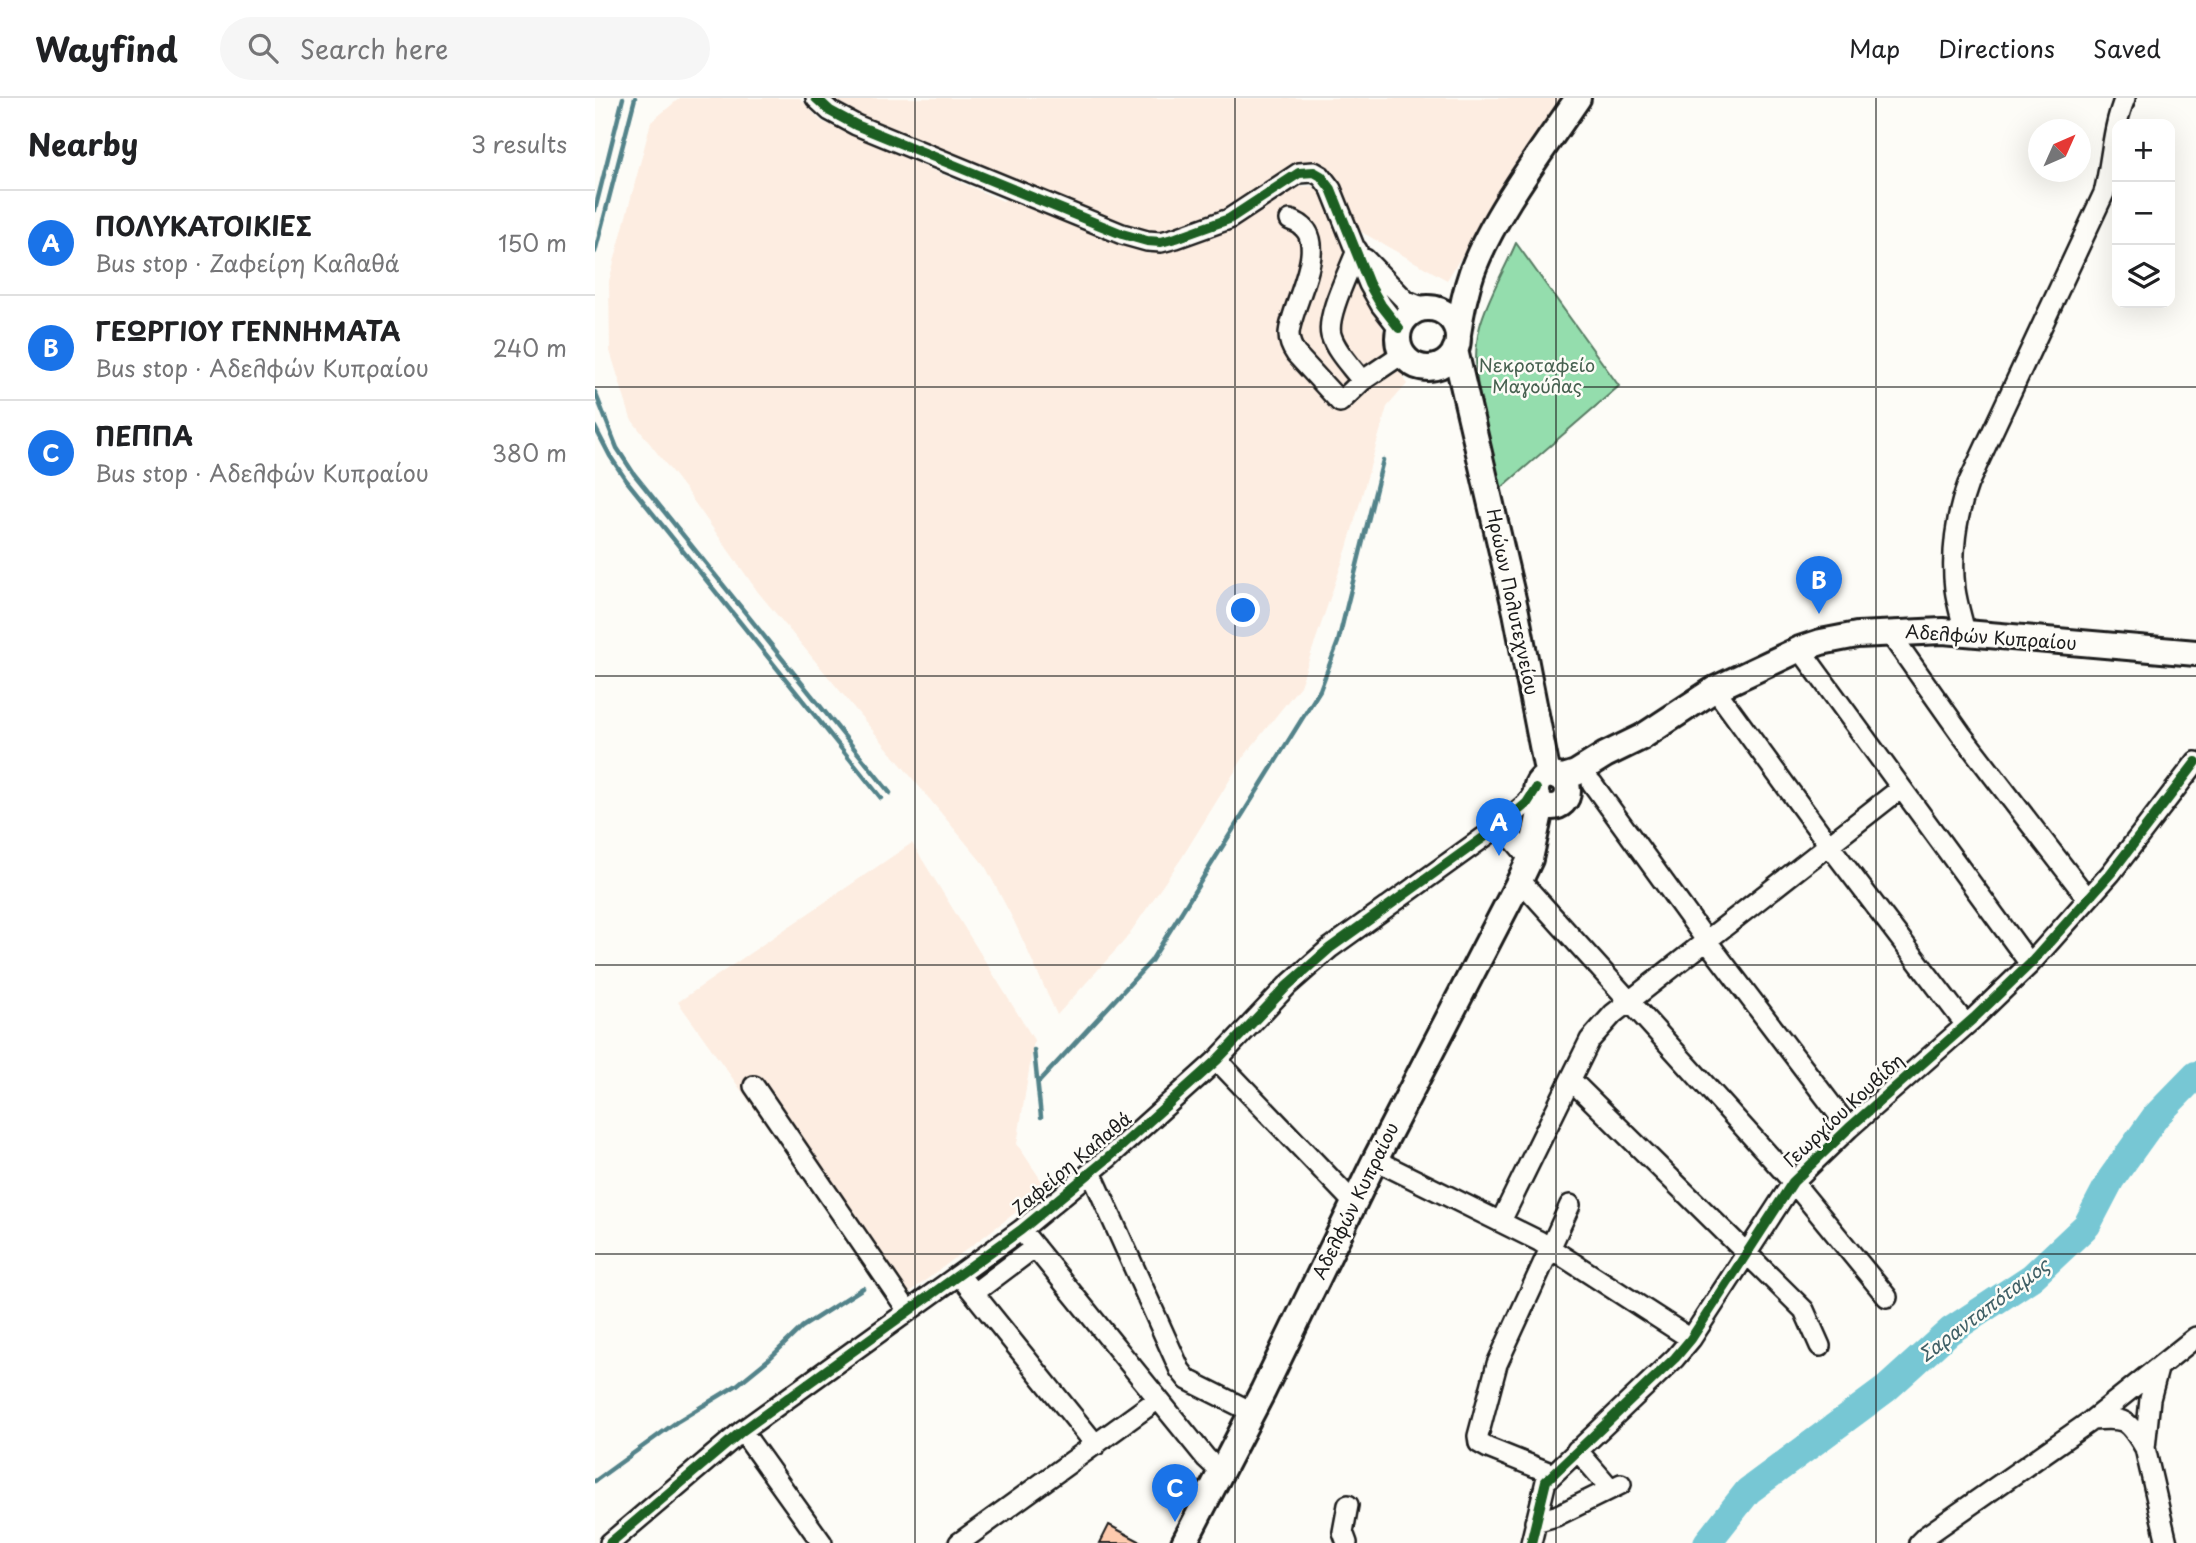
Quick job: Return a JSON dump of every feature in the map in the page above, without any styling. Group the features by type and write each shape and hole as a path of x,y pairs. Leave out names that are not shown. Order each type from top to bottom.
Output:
{"main road":[{"name":"Ηρώων Πολυτεχνείου","path":"1552,791 1516,612 1473,428 1457,342 1464,298 1473,270 1496,224 1540,153 1579,98"},
{"name":"Ηρώων Πολυτεχνείου","path":"1428,308 1452,291 1473,270"},
{"path":"1428,308 1446,314 1455,327 1457,342 1445,363 1431,368 1414,365 1402,354 1398,342 1399,328 1405,319 1414,312 1428,308"},
{"name":"Ηρώων Πολυτεχνείου","path":"1431,368 1446,377 1460,392 1473,428"},
{"name":"Αδελφών Κυπραίου","path":"1184,1543 1252,1412 1374,1160 1525,869 1552,791 1576,773 1642,737 1715,689 1800,649 1821,642 1889,632 1965,633 2196,653"},
{"name":"Αδελφών Κυπραίου","path":"1552,791 1592,783 1624,759 1642,737"}],"street":[{"path":"816,98 830,111 856,125 1122,234 1147,241 1161,242 1220,223 1299,173 1314,172 1321,176 1331,189 1375,294 1399,328"},
{"path":"1965,633 1955,579 1960,504 2104,193 2114,130 2125,98"},
{"path":"1290,220 1307,232 1311,257 1290,326 1290,345 1340,402 1362,382 1402,354"},
{"path":"1357,250 1380,277 1405,300 1428,308"},
{"path":"1357,250 1334,310 1331,332 1335,343 1362,382"},
{"path":"1889,632 1961,734 2088,899"},
{"path":"1800,649 2030,964"},
{"path":"1715,689 1966,1025"},
{"name":"Γεωργίου Κουβίδη","path":"1531,1543 1546,1481 1667,1366 1691,1339 1793,1182 2030,964 2111,873 2196,762"},
{"path":"1592,783 1706,940 1849,1128"},
{"path":"1500,1221 1590,1040 1629,1000 1900,789"},
{"name":"Ζαφείρη Καλαθά","path":"610,1543 742,1431 1021,1230 1217,1060 1287,986 1329,948 1501,825 1527,803 1552,791"},
{"path":"1501,825 1525,869 1629,1000 1793,1182 1887,1297"},
{"path":"1217,1060 1354,1203"},
{"path":"1571,1080 1804,1310 1820,1346"},
{"path":"754,1086 908,1311"},
{"path":"1374,1160 1500,1221 1551,1249 1691,1339"},
{"path":"1091,1172 1179,1370 1188,1380 1252,1412"},
{"path":"1553,1474 1488,1448 1479,1443 1478,1436 1497,1364 1570,1205"},
{"path":"1021,1230 1206,1458 1221,1472"},
{"path":"974,1293 1035,1247"},
{"path":"959,1275 1096,1445"},
{"path":"1919,1543 2092,1420 2196,1337"},
{"path":"2145,1448 2150,1399 2158,1369"},
{"path":"959,1543 1158,1399"},
{"path":"2092,1420 2117,1418 2133,1428 2145,1448 2167,1543"},
{"path":"742,1431 822,1543"},
{"path":"1535,1522 1556,1516 1616,1486 1577,1450"},
{"path":"1347,1543 1343,1532 1348,1505"}],"shaded area":[{"path":"680,98 800,98 821,121 1003,201 1010,194 1149,254 1228,230 1295,187 1312,186 1324,195 1407,384 1387,407 1347,548 1300,686 1245,755 1181,859 1125,940 1057,1015 1014,921 985,866 758,592 685,489 631,419 610,351 609,281 651,122"},
{"path":"826,98 1560,98 1447,280 1356,229 1325,169 1309,161 1295,166 1234,207 1172,231 1145,231 1112,223 841,109"},
{"path":"912,843 1034,1040 1017,1144 1047,1189 894,1304 678,1002"}],"green space":[{"name":"Νεκροταφείο Μαγούλας","path":"1516,243 1619,386 1499,490 1481,408 1476,365 1477,345 1487,305"}],"building":[{"path":"1109,1525 1143,1543 1100,1543"}],"waterway":[{"path":"595,210 623,98"},
{"path":"595,252 635,98"},
{"path":"595,392 617,448 634,474 890,793"},
{"path":"595,427 626,480 881,798"},
{"path":"1038,1083 1151,961 1320,690 1338,642 1383,460"},
{"path":"1034,1050 1041,1117"},
{"name":"Σαρανταπόταμος","path":"1707,1543 1748,1491 1886,1389 1950,1331 2032,1277 2087,1225 2111,1179 2156,1116 2196,1075"},
{"path":"595,1481 678,1421 737,1385 802,1327 863,1288"}],"cycle path":[{"path":"816,98 830,111 856,125 1122,234 1147,241 1161,242 1176,238 1229,219 1299,173 1314,172 1321,176 1331,189 1369,284 1399,328"},
{"path":"1531,1543 1546,1481 1675,1358 1691,1339 1793,1182 2030,964 2111,873 2196,762"},
{"path":"610,1543 742,1431 1021,1230 1108,1158 1217,1060 1287,986 1330,948 1501,825 1527,803 1536,789"}],"place":[{"name":"ΓΕΩΡΓΙΟΥ ΓΕΝΝΗΜΑΤΑ","path":"1819,614"},
{"name":"ΠΟΛΥΚΑΤΟΙΚΙΕΣ","path":"1499,856"},
{"name":"ΠΕΠΠΑ","path":"1175,1522"}]}
